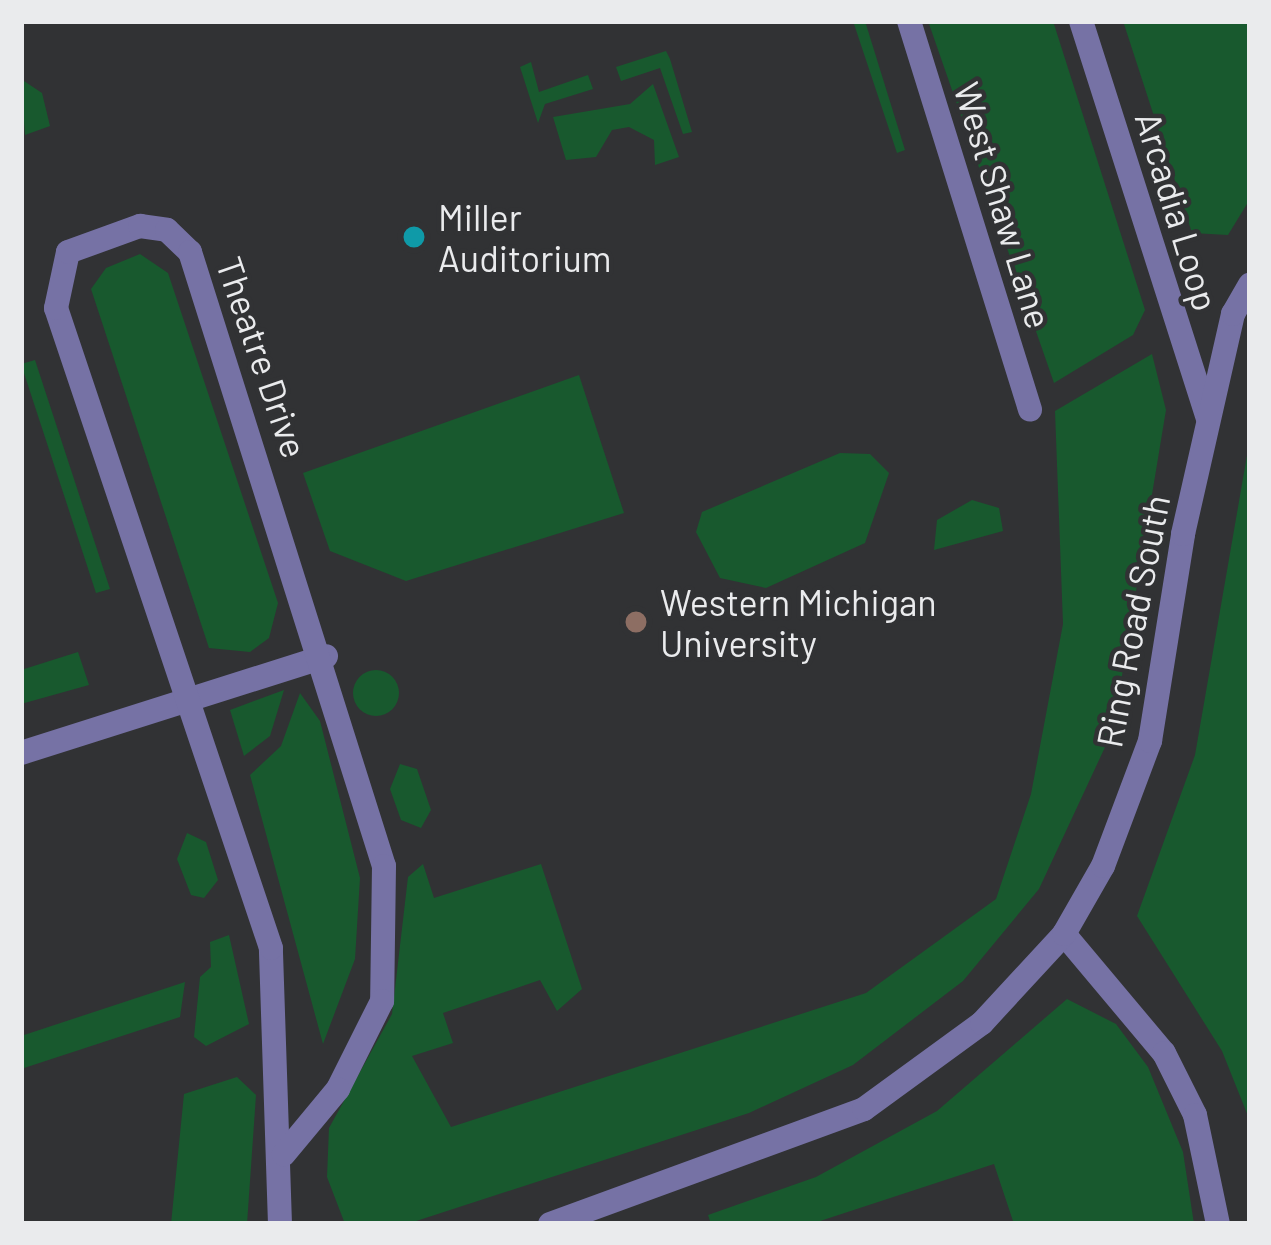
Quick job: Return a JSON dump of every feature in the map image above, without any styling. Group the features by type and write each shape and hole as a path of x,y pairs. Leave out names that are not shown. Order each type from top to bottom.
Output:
{"street":[{"name":"West Shaw Lane","path":"909,21 1030,410"},
{"name":"Arcadia Loop","path":"1082,21 1208,421"},
{"name":"Theatre Drive","path":"280,1224 284,1154 271,1101 271,948 56,308 68,253 106,236 167,230 190,252 326,656 384,866 384,979 338,1089 284,1154"},
{"name":"Ring Road South","path":"550,1224 864,1109 982,1023 1064,934 1103,866 1150,741 1208,421 1250,285"},
{"path":"21,753 326,656"},
{"path":"1064,934 1165,1053 1195,1115 1218,1224"}],"green space":[{"path":"853,21 865,21 905,150 897,153"},
{"path":"928,21 1053,21 1145,310 1133,335 1054,383"},
{"path":"1123,21 1250,21 1250,199 1228,235 1192,233"},
{"path":"666,51 692,132 683,134 660,68 621,81 616,67"},
{"path":"531,62 539,92 588,75 593,89 545,104 538,123 520,67"},
{"path":"21,79 42,93 50,126 25,135"},
{"path":"653,84 679,157 655,165 654,140 629,127 612,130 596,157 566,160 553,117 630,104"},
{"path":"140,254 168,273 278,603 269,638 250,652 209,648 91,289 106,268"},
{"path":"1152,354 1166,410 1113,730 1039,889 963,981 853,1065 749,1113 407,1224 345,1224 327,1177 329,1128 392,1014 408,877 423,864 434,898 541,864 582,989 557,1011 540,980 443,1013 453,1043 412,1056 451,1127 866,993 996,899 1031,794 1063,624 1055,411"},
{"path":"35,360 110,589 96,593 21,364"},
{"path":"579,375 624,513 406,581 330,551 303,473"},
{"path":"1250,438 1250,1121 1222,1051 1137,916 1195,755"},
{"path":"840,453 870,454 889,473 865,543 766,588 720,578 696,532 702,512"},
{"path":"972,500 999,508 1003,531 934,550 937,520"},
{"path":"78,652 89,685 21,704 21,670"},
{"path":"376,670 392,677 399,693 392,709 376,716 360,709 353,693 360,677"},
{"path":"284,690 270,736 244,756 230,710"},
{"path":"300,693 320,721 360,878 355,959 323,1044 250,775 281,746"},
{"path":"400,764 417,769 431,810 421,828 401,820 390,789"},
{"path":"187,833 206,842 218,880 204,898 191,895 177,859"},
{"path":"229,935 249,1024 206,1046 194,1037 200,977 211,967 210,942"},
{"path":"185,982 180,1017 21,1069 21,1036"},
{"path":"1067,999 1116,1024 1148,1067 1183,1152 1194,1224 1014,1224 994,1164 811,1224 711,1224 708,1215 816,1177 937,1111"},
{"path":"237,1077 256,1095 247,1224 171,1224 184,1094"}],"place":[{"name":"Miller Auditorium","path":"414,237"},
{"name":"Western Michigan University","path":"636,622"}]}
